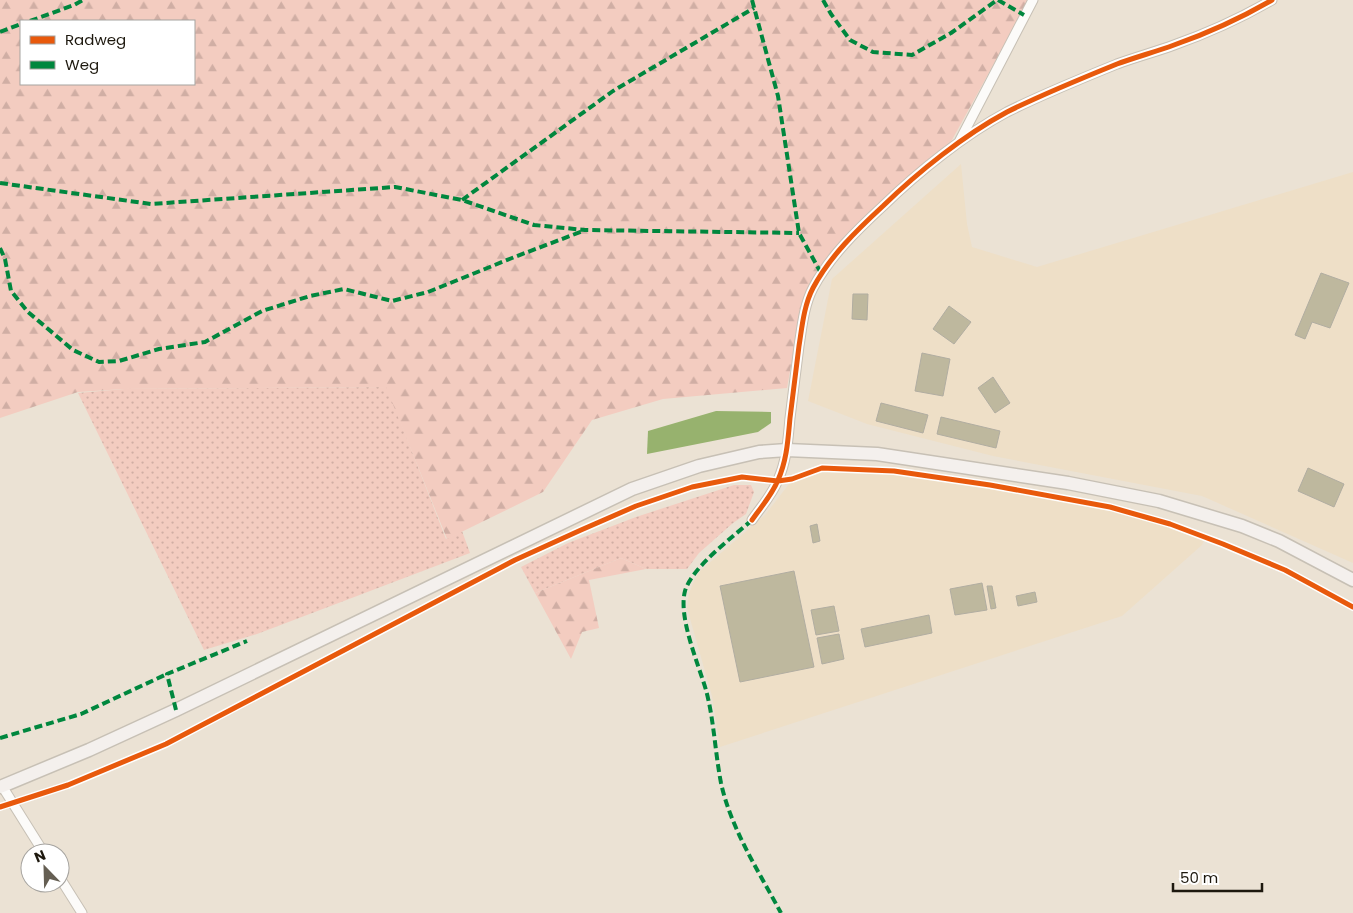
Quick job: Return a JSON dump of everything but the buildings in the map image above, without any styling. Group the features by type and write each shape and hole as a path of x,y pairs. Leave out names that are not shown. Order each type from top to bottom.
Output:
{"main road":[{"path":"1,786 89,750 176,710 632,489 699,466 759,452 788,450 886,455 1068,484 1159,501 1242,526 1279,541 1353,580"}],"street":[{"path":"958,144 1033,0"},
{"path":"752,520 770,496 778,481 788,450 805,310 811,290 835,255 865,222 894,195 958,144 1006,113 1043,95 1118,64 1224,25 1272,0"},
{"path":"1,786 38,843"},
{"path":"69,893 82,913"}],"shaded area":[{"path":"961,164 967,224 972,247 1037,267 1353,172 1353,563 1202,496 993,456 867,424 808,401 832,279"},
{"path":"716,411 771,412 771,423 758,432 647,454 648,431"},
{"path":"822,472 895,474 990,488 1113,511 1169,527 1204,540 1202,545 1122,616 720,747 712,696 687,608 689,593 700,571 765,515 789,484"}],"green space":[{"path":"0,0 1029,0 947,149 831,254 800,316 787,388 663,399 592,420 543,492 447,539 386,387 124,389 78,392 0,418"},
{"path":"387,387 446,539 462,531 470,553 257,634 204,650 78,393 124,389"},
{"path":"734,485 751,485 754,492 746,514 699,553 687,569 646,569 621,558 535,593 521,567 568,543 636,517"},
{"path":"621,558 646,569 589,580 599,628 582,632 571,659 535,593"}],"marked path":[{"path":"33,20 83,0"},
{"path":"752,0 778,96 799,233 821,273"},
{"path":"823,0 850,40 873,52 912,55 951,33 997,0"},
{"path":"998,0 1024,15"},
{"path":"462,200 613,91 754,8"},
{"path":"0,32 20,24"},
{"path":"0,183 151,204 395,187 462,200 534,225 585,230 799,233"},
{"path":"0,248 5,259 11,291 28,312 73,350 99,362 119,361 159,349 205,342 262,311 310,296 344,289 392,301 428,292 583,231"},
{"path":"752,520 704,562 696,572 685,591 684,614 686,627 709,701 721,783 726,800 746,850 781,913"},
{"path":"176,710 167,674 247,641"},
{"path":"0,738 81,714 167,674"}],"cycle path":[{"path":"752,520 773,491 783,465 788,442 801,331 810,295 827,265 863,224 911,180 942,155 974,132 1007,112 1117,64 1167,48 1212,30 1272,0"},
{"path":"0,807 68,785 166,744 515,560 581,530 636,506 692,487 742,477 778,481 792,479 822,468 894,471 990,485 1110,507 1170,524 1223,544 1285,570 1353,607"}]}
